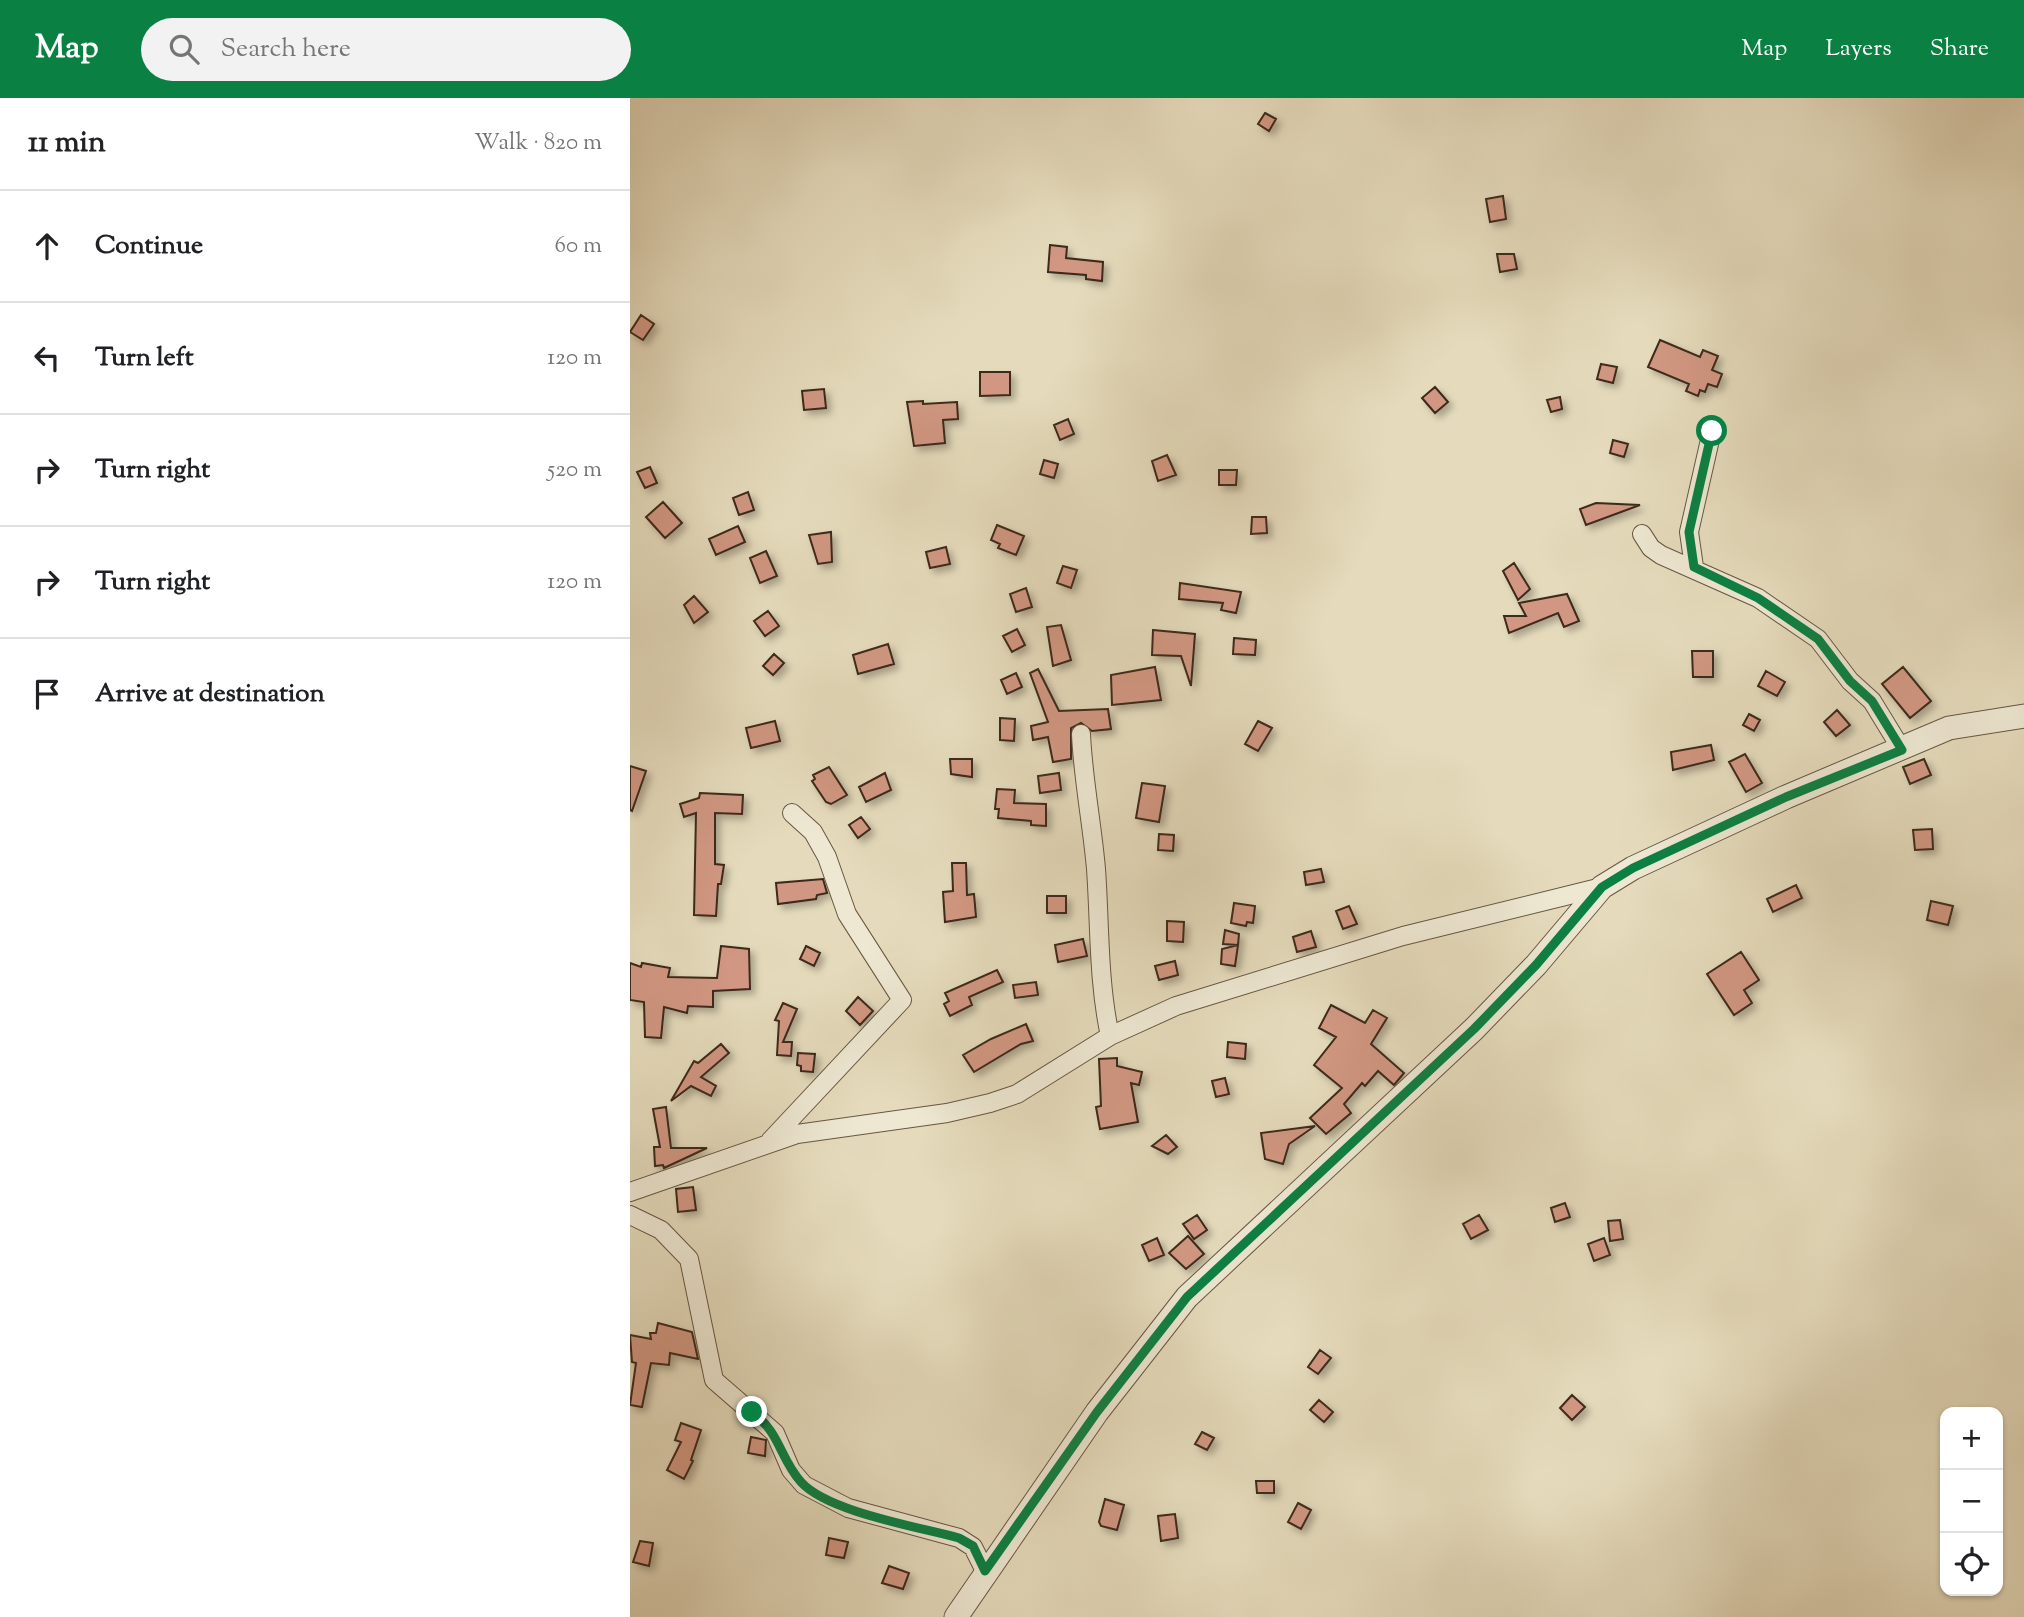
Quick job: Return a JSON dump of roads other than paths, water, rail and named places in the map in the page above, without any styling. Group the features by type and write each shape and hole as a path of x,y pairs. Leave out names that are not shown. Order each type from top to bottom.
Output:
{"street":[{"path":"1694,567 1689,532 1712,431"},
{"path":"1642,534 1651,548 1661,555 1694,567 1758,598 1818,639 1850,681 1872,701 1902,750"},
{"path":"630,1192 768,1143 845,1125 947,1112 1017,1094 1110,1036 1176,1006 1404,936 1602,887 1633,868 1786,797 1949,728 2024,716"},
{"path":"1081,734 1083,781 1098,897 1103,1003 1110,1036"},
{"path":"768,1143 902,1000 846,914 827,857 813,832 792,813"},
{"path":"956,1617 985,1571 1097,1412 1187,1297 1474,1029 1536,965 1602,887"},
{"path":"630,1215 661,1230 689,1259 714,1380 775,1433 791,1470 804,1485 848,1508 959,1538 973,1546 985,1571"}]}
